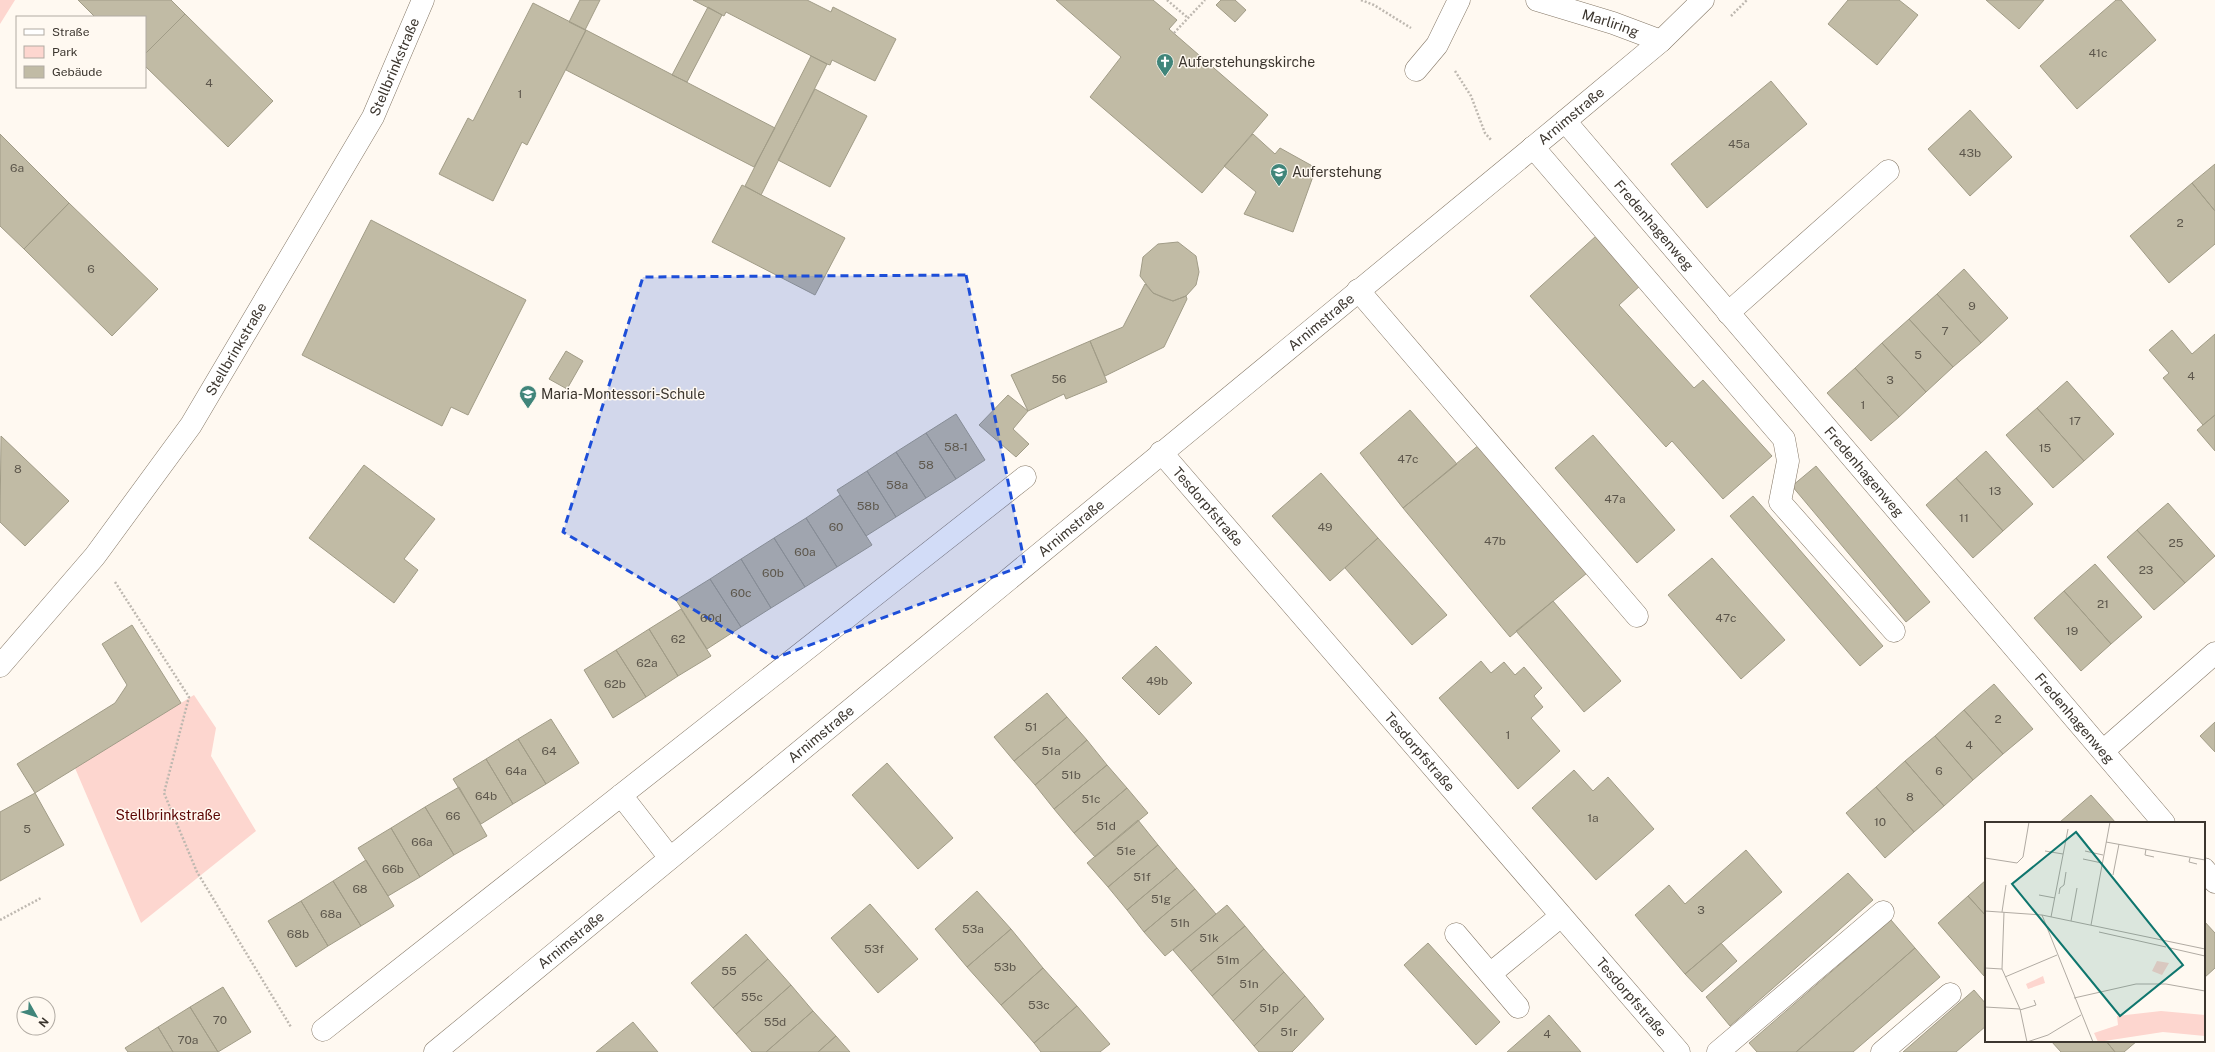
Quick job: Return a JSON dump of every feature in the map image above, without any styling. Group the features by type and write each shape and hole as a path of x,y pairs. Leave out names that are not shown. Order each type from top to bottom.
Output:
{"street":[{"name":"Stellbrinkstraße","path":"0,666 95,556 190,425 369,124 424,0"},
{"path":"1416,70 1437,44 1459,0"},
{"name":"Marliring","path":"1537,0 1613,23 1661,41"},
{"name":"Arnimstraße","path":"435,1052 1661,41 1703,0"},
{"name":"Fredenhagenweg","path":"1564,121 2163,822"},
{"path":"1533,147 1784,439 1788,461 1780,502 1894,631"},
{"path":"1728,313 1888,171"},
{"path":"1358,290 1637,616"},
{"name":"Tesdorpfstraße","path":"1161,452 1679,1052"},
{"path":"324,1030 1025,477"},
{"path":"2103,751 2215,653"},
{"path":"621,795 670,858"},
{"path":"2205,871 2215,882"},
{"path":"1718,1052 1883,912"},
{"path":"1490,974 1561,916"},
{"path":"1456,934 1518,1008"},
{"path":"1882,1052 1950,994"}],"path":[{"path":"1167,0 1188,18"},
{"path":"1174,33 1205,0"},
{"path":"1362,0 1374,5 1371,0"},
{"path":"95,556 114,582 189,698 164,793 197,872 294,1033"},
{"path":"0,920 41,898"}],"highlighted area":[{"path":"966,275 1025,565 775,658 563,532 643,277"}],"green space":[{"path":"0,0 15,0 0,24"},
{"name":"Stellbrinkstraße","path":"194,695 216,728 211,756 256,831 141,923 75,768"}],"building":[{"path":"78,0 171,0 185,14 146,53 146,16 94,16"},
{"path":"580,0 600,0 585,30 569,22"},
{"path":"693,0 807,0 831,12 833,7 896,39 875,81 832,60 830,65 827,64 726,12 724,16"},
{"name":"Auferstehungskirche","path":"1056,0 1153,0 1177,20 1169,29 1268,115 1202,193 1090,97 1121,57"},
{"path":"1221,0 1235,0 1246,10 1235,22 1216,5"},
{"path":"1848,0 1899,0 1918,15 1877,65 1828,24"},
{"path":"1986,0 2044,0 2019,29"},
{"path":"2116,0 2121,0 2156,40 2077,109 2040,66"},
{"path":"533,3 586,30 527,145 522,142 493,201 439,174 468,118 473,121"},
{"path":"708,7 722,15 687,82 672,75"},
{"path":"185,14 273,101 228,147 146,67 146,53"},
{"path":"586,30 775,128 754,167 566,70"},
{"path":"811,56 827,64 761,195 745,186"},
{"path":"1771,81 1807,124 1707,208 1671,164"},
{"path":"815,89 867,116 830,187 778,160"},
{"path":"1970,110 2012,157 1970,196 1928,149"},
{"path":"0,134 69,203 24,249 0,226"},
{"name":"Auferstehung","path":"1253,134 1275,154 1280,148 1316,168 1293,232 1244,214 1256,192 1224,166"},
{"path":"2215,164 2215,211 2192,183"},
{"path":"2192,183 2215,211 2215,244 2169,283 2130,236"},
{"path":"742,185 845,238 815,295 712,242"},
{"path":"69,203 158,289 112,336 24,249"},
{"path":"371,220 526,300 468,415 451,407 442,426 302,355"},
{"path":"1596,236 1641,285 1619,305 1694,388 1703,380 1772,456 1723,499 1672,441 1666,447 1530,296"},
{"path":"1178,242 1196,256 1199,272 1196,285 1186,296 1173,301 1153,293 1140,276 1143,257 1158,244"},
{"path":"1964,269 2008,318 1981,343 1937,294"},
{"path":"1145,284 1153,293 1164,298 1173,301 1186,296 1187,299 1164,347 1105,376 1090,341 1123,327"},
{"path":"1937,294 1981,343 1953,367 1909,319"},
{"path":"1909,319 1953,367 1926,392 1882,343"},
{"path":"2172,330 2192,354 2215,334 2215,415 2203,425 2163,378 2169,373 2149,350"},
{"path":"1090,341 1107,382 1066,399 1064,394 1028,411 1011,375"},
{"path":"1882,343 1926,392 1899,417 1855,368"},
{"path":"566,351 583,361 567,389 549,379"},
{"path":"1855,368 1899,417 1871,441 1827,393"},
{"path":"2067,381 2114,434 2084,461 2037,408"},
{"path":"1008,395 1028,411 1013,429 1029,444 1016,457 979,425"},
{"path":"2037,408 2084,461 2053,488 2006,435"},
{"path":"1410,410 1457,464 1403,508 1360,453"},
{"path":"956,414 985,460 956,479 926,433"},
{"path":"2215,415 2215,451 2197,430"},
{"path":"926,433 956,479 926,498 896,452"},
{"path":"1593,435 1675,530 1637,563 1555,468"},
{"path":"1,436 69,501 25,546 0,522"},
{"path":"1480,444 1587,573 1510,637 1403,508"},
{"path":"1986,451 2033,504 2003,531 1956,478"},
{"path":"896,452 926,498 896,517 867,471"},
{"path":"364,465 435,519 404,559 418,570 394,603 309,538"},
{"path":"1816,466 1930,602 1906,622 1792,486"},
{"path":"867,471 896,517 866,536 837,490"},
{"path":"1321,473 1378,538 1330,581 1272,516"},
{"path":"1956,478 2003,531 1973,558 1926,505"},
{"path":"840,495 872,545 837,567 806,518"},
{"path":"1753,496 1883,646 1860,666 1730,516"},
{"path":"2168,503 2215,556 2185,583 2137,530"},
{"path":"806,518 837,567 805,587 774,538"},
{"path":"2137,530 2185,583 2154,610 2107,557"},
{"path":"774,538 805,587 771,608 741,559"},
{"path":"1378,538 1447,615 1412,645 1345,568"},
{"path":"1712,558 1785,640 1741,679 1668,595"},
{"path":"741,559 771,608 741,627 710,579"},
{"path":"2095,564 2142,617 2111,644 2064,591"},
{"path":"710,579 741,627 707,649 676,600"},
{"path":"2064,591 2111,644 2081,671 2034,618"},
{"path":"1553,601 1621,681 1584,712 1516,631"},
{"path":"681,609 711,656 678,676 649,629"},
{"path":"132,625 181,703 35,793 17,764 115,703 127,685 102,644"},
{"path":"649,629 678,676 646,697 616,650"},
{"path":"1156,646 1192,683 1159,715 1122,678"},
{"path":"616,650 646,697 613,718 584,670"},
{"path":"1481,661 1491,673 1504,662 1515,675 1524,667 1542,688 1534,696 1543,707 1531,718 1560,751 1518,789 1439,698"},
{"path":"1994,684 2033,729 2003,754 1964,710"},
{"path":"1047,693 1067,717 1014,761 994,737"},
{"path":"1964,710 2003,754 1973,780 1935,736"},
{"path":"1067,717 1087,740 1035,785 1014,761"},
{"path":"551,719 579,763 546,784 518,739"},
{"path":"2215,722 2215,752 2200,736"},
{"path":"1935,736 1973,780 1944,806 1905,761"},
{"path":"518,739 546,784 513,804 486,759"},
{"path":"1087,740 1107,765 1054,809 1035,785"},
{"path":"486,759 513,804 481,824 453,779"},
{"path":"1905,761 1944,806 1914,832 1876,787"},
{"path":"887,763 953,838 918,869 852,795"},
{"path":"1107,765 1127,788 1074,833 1054,809"},
{"path":"1574,770 1593,791 1608,777 1654,829 1596,880 1532,808"},
{"path":"459,787 487,836 454,855 425,807"},
{"path":"1876,787 1914,832 1885,858 1846,813"},
{"path":"1127,788 1148,813 1095,857 1074,833"},
{"path":"35,793 64,845 0,881 0,812"},
{"path":"2091,795 2115,822 2060,822"},
{"path":"425,807 454,855 420,877 391,828"},
{"path":"1138,820 1158,845 1108,887 1087,863"},
{"path":"391,828 420,877 388,896 358,848"},
{"path":"1158,845 1177,868 1127,910 1108,887"},
{"path":"1746,850 1782,892 1685,974 1635,915 1669,885 1685,904"},
{"path":"366,860 394,906 361,926 333,881"},
{"path":"1177,868 1195,889 1144,932 1127,910"},
{"path":"1848,873 1873,900 1730,1026 1706,997"},
{"path":"333,881 361,926 328,946 301,901"},
{"path":"1985,881 1985,915 1968,896"},
{"path":"1195,889 1216,914 1165,956 1144,932"},
{"path":"977,891 1011,929 967,967 935,929"},
{"path":"1968,896 1985,915 1984,976 1938,923"},
{"path":"301,901 328,946 296,967 268,921"},
{"path":"870,904 918,959 878,993 831,938"},
{"path":"1227,905 1245,926 1191,971 1173,950"},
{"path":"1891,920 1915,948 1796,1052 1757,1052 1749,1043"},
{"path":"2205,922 2215,933 2215,968 2205,977"},
{"path":"1245,926 1264,949 1212,996 1191,971"},
{"path":"1011,929 1043,968 1001,1005 967,967"},
{"path":"746,934 768,959 713,1008 691,983"},
{"path":"1428,943 1500,1022 1476,1045 1404,965"},
{"path":"1721,943 1737,961 1702,992 1685,974"},
{"path":"1915,948 1940,977 1853,1052 1796,1052"},
{"path":"1264,949 1284,972 1233,1021 1212,996"},
{"path":"768,959 791,985 736,1034 713,1008"},
{"path":"1043,968 1077,1006 1034,1043 1001,1005"},
{"path":"1284,972 1305,996 1254,1046 1233,1021"},
{"path":"791,985 813,1011 766,1052 752,1052 736,1034"},
{"path":"223,987 251,1032 218,1052 190,1007"},
{"path":"1974,990 1985,1003 1985,1027 1956,1052 1903,1052"},
{"path":"1305,996 1324,1019 1292,1052 1259,1052 1254,1046"},
{"path":"1077,1006 1110,1044 1100,1052 1041,1052 1034,1043"},
{"path":"190,1007 218,1052 173,1052 158,1027"},
{"path":"813,1011 836,1036 818,1052 766,1052"},
{"path":"1549,1015 1581,1052 1507,1052"},
{"path":"633,1022 658,1052 596,1052"},
{"path":"158,1027 173,1052 128,1052 125,1048"},
{"path":"836,1036 850,1052 818,1052"},
{"path":"2052,1042 2107,1042 2115,1052 2061,1052"},
{"path":"2107,1042 2136,1042 2124,1052 2115,1052"}],"place":[{"name":"Auferstehungskirche","path":"1165,77"},
{"name":"Auferstehung","path":"1279,187"},
{"name":"Maria-Montessori-Schule","path":"528,409"}]}
